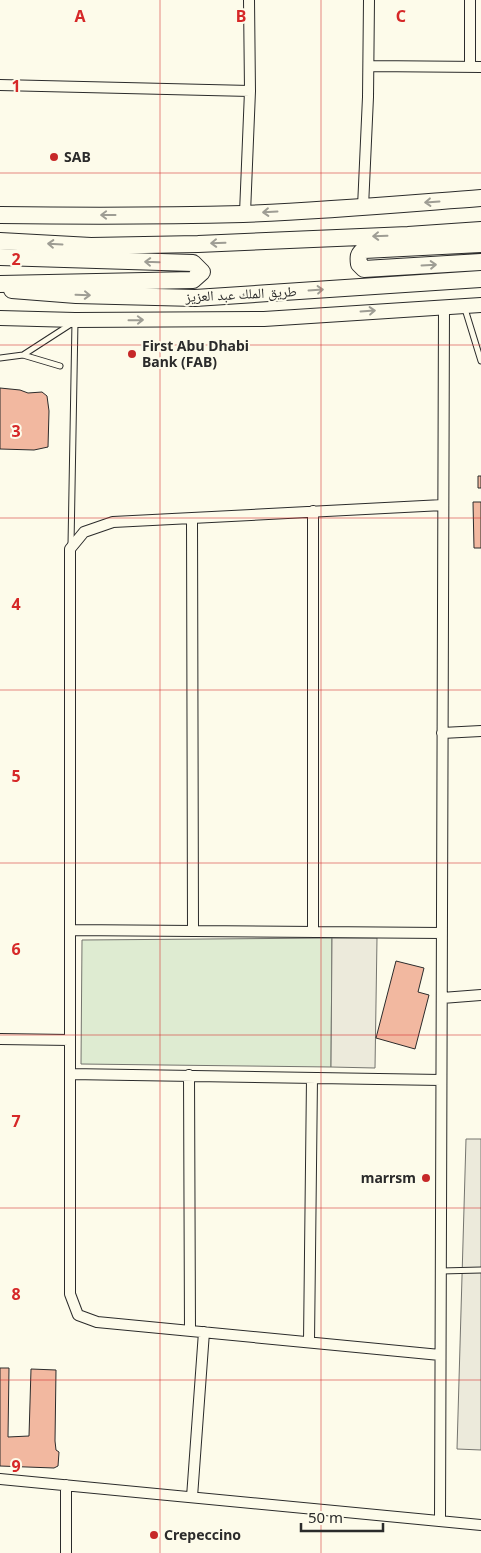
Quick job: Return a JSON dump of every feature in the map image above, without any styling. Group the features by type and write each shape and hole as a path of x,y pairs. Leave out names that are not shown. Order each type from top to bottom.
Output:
{"main road":[{"path":"0,215 245,214 481,198"},
{"path":"0,241 91,246 198,244 481,230"},
{"path":"481,244 364,250 358,257 359,264 364,268 481,262"},
{"path":"0,257 193,263 202,272 193,280 0,284"},
{"name":"طريق الملك عبد العزيز","path":"0,289 76,295 196,298 481,279"},
{"path":"0,318 75,320 264,318 481,305"}],"street":[{"path":"245,214 250,91 249,0"},
{"path":"363,207 369,66 369,0"},
{"path":"470,0 470,67"},
{"path":"369,66 481,67"},
{"path":"0,85 250,91"},
{"path":"440,1521 444,306"},
{"path":"440,1355 97,1322 78,1315 70,1294 70,550 84,532 113,522 443,504"},
{"path":"313,512 313,932"},
{"path":"192,518 193,931"},
{"path":"442,733 481,731"},
{"path":"70,930 442,933"},
{"path":"442,998 481,996"},
{"path":"0,1039 70,1040"},
{"path":"70,1074 441,1080"},
{"path":"189,1076 190,1331"},
{"path":"309,1342 312,1078"},
{"path":"192,1498 204,1332"},
{"path":"0,1479 481,1525"},
{"path":"66,1485 66,1553"}],"lane":[{"path":"464,306 481,361"},
{"path":"23,355 75,320"},
{"path":"70,550 75,320"},
{"path":"0,358 23,355 60,366"},
{"path":"440,1271 481,1270"}],"green space":[{"path":"332,938 331,1067 81,1064 82,940"}],"shaded area":[{"path":"332,938 377,938 375,1068 331,1067"},
{"path":"466,1139 481,1139 481,1450 457,1449"}],"building":[{"path":"0,388 20,390 28,393 42,392 47,396 49,411 48,447 34,450 0,449"},
{"path":"478,476 481,476 481,488 478,488"},
{"path":"473,502 481,502 481,548 474,548"},
{"path":"396,961 424,968 418,992 429,995 415,1049 376,1038"},
{"path":"0,1368 9,1368 8,1437 29,1436 31,1369 56,1370 55,1441 56,1450 59,1452 58,1466 54,1468 0,1466"}],"place":[{"name":"SAB","path":"54,157"},
{"name":"First Abu Dhabi Bank (FAB)","path":"132,354"},
{"name":"marrsm","path":"426,1178"},
{"name":"Crepeccino","path":"154,1535"}]}
